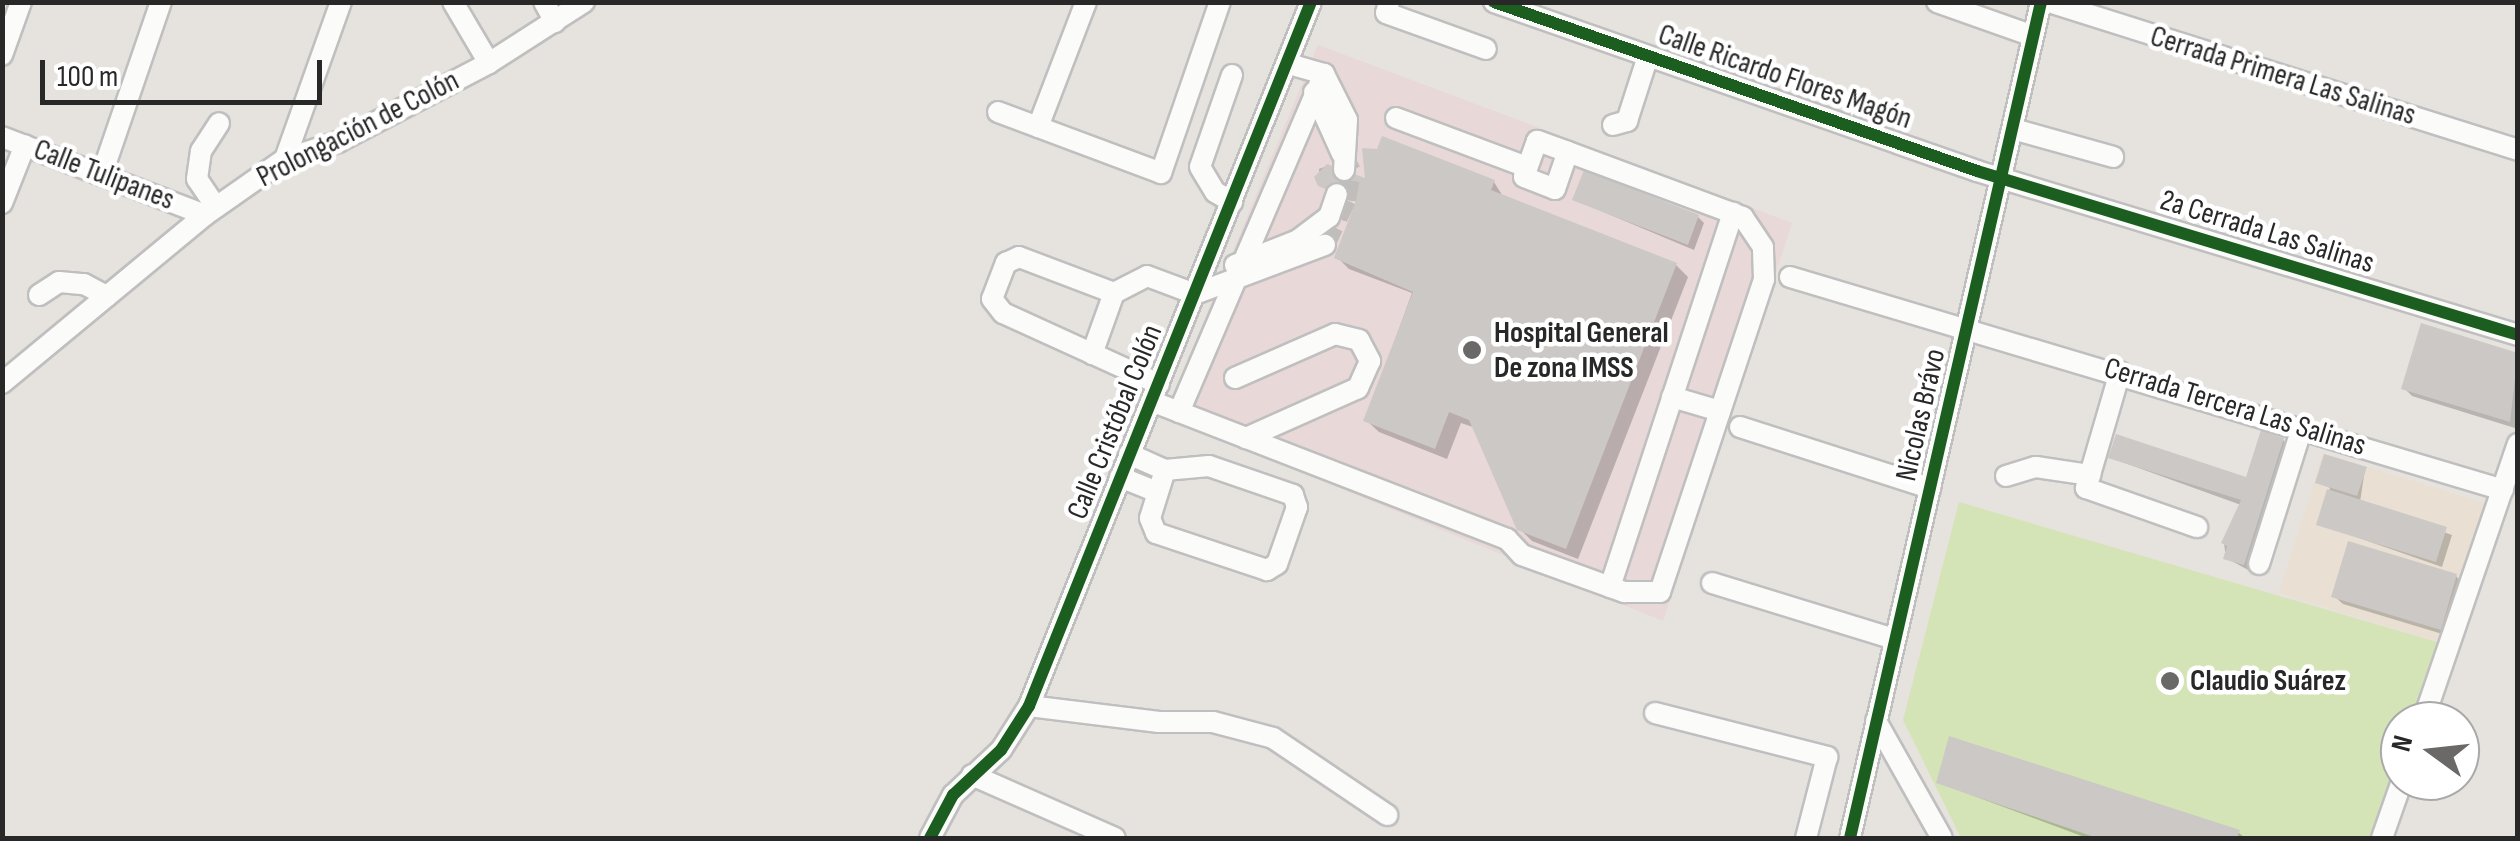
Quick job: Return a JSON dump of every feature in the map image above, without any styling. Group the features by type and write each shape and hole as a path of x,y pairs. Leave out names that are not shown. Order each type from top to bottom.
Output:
{"street":[{"path":"2,56 21,2"},
{"path":"103,170 161,2"},
{"path":"284,160 341,2"},
{"path":"454,2 489,64"},
{"path":"544,2 555,22"},
{"name":"Prolongación de Colón","path":"2,383 210,211 284,160 338,142 489,64 584,2"},
{"path":"1038,128 1086,2"},
{"path":"998,112 1161,173 1220,2"},
{"name":"Calle Cristóbal Colón","path":"930,838 972,775 1001,750 1029,706 1311,2"},
{"path":"1389,2 1386,13 1486,49"},
{"name":"Calle Ricardo Flores Magón","path":"1494,2 2002,177"},
{"path":"1937,2 2033,36"},
{"name":"Nicolas Brávo","path":"1850,838 2041,2"},
{"name":"Cerrada Primera Las Salinas","path":"2050,2 2518,150"},
{"path":"1613,125 1628,121 1648,56"},
{"path":"1288,64 1319,83 1347,120 1343,162"},
{"path":"1232,75 1200,167 1215,192 1232,202"},
{"path":"1179,412 1238,264 1319,83"},
{"path":"1396,118 1528,166"},
{"path":"210,211 197,178 201,151 218,123"},
{"path":"2013,129 2113,157"},
{"name":"Calle Tulipanes","path":"2,136 210,211"},
{"path":"1114,293 1019,257 1006,263 992,299 1003,313 1092,354 1155,392 1179,412 1507,539 1522,555 1610,587 1660,592 1764,280 1763,248 1733,213 1568,152 1537,141 1524,177 1555,189 1568,152"},
{"path":"2,203 25,144"},
{"name":"2a Cerrada Las Salinas","path":"2002,177 2518,335"},
{"path":"1092,354 1114,293 1146,276 1195,294 1230,285 1329,217 1337,194"},
{"path":"1610,587 1733,213"},
{"path":"1204,274 1238,264 1265,263 1325,245"},
{"name":"Cerrada Tercera Las Salinas","path":"1790,277 2302,428 2506,500"},
{"path":"39,295 59,282 84,284 107,296"},
{"path":"1236,378 1335,334 1359,340 1370,361 1358,388 1246,438"},
{"path":"2120,372 2086,488 2197,527"},
{"path":"1672,397 1720,411"},
{"path":"1740,428 1930,488"},
{"path":"2259,564 2302,428"},
{"path":"2430,701 2506,500 2518,444"},
{"path":"1130,454 1165,470 1210,466 1293,494 1298,507 1277,564 1266,570 1156,533 1150,518 1165,470"},
{"path":"2006,476 2036,467 2090,475"},
{"path":"1120,477 1156,492"},
{"path":"1712,583 1894,639"},
{"path":"1029,706 1159,722 1213,722 1273,738 1387,814"},
{"path":"1655,713 1827,757 1806,838"},
{"path":"1876,722 1942,838"},
{"path":"972,775 1115,838"},
{"path":"2382,838 2395,801"}],"shaded area":[{"name":"Hospital General De zona IMSS","path":"1318,45 1792,223 1663,621 1165,416"},
{"path":"2323,453 2484,503 2440,643 2279,593"}],"green space":[{"name":"Claudio Suárez","path":"1959,502 2440,643 2420,701 2380,701 2380,801 2384,801 2371,838 1961,838 1903,720"}],"building":[{"path":"1382,136 1495,180 1491,190 1677,263 1566,549 1517,530 1469,420 1449,412 1435,449 1363,421 1413,292 1334,258 1356,201 1318,186 1314,177 1327,164 1365,178 1362,148 1377,149"},
{"path":"1584,170 1699,215 1688,245 1572,200"},
{"path":"2421,323 2518,353 2510,422 2401,389"},
{"path":"2261,430 2284,438 2244,565 2223,559 2227,546 2221,543 2241,500 2108,458 2116,434 2246,477"},
{"path":"2324,454 2367,467 2357,496 2315,483"},
{"path":"2327,489 2447,527 2436,562 2316,525"},
{"path":"2348,541 2457,574 2441,630 2331,597"},
{"path":"1949,736 2240,830 2237,838 2097,838 1936,783"}],"tunnel":[{"path":"1325,245 1346,200 1351,171 1343,155"}],"cycle path":[{"path":"930,838 953,795 1001,750 1029,706 1311,2"},
{"path":"1494,2 1977,171 2518,335"},
{"path":"1850,838 2041,2"}],"place":[{"name":"Hospital General De zona IMSS","path":"1472,350"},
{"name":"Claudio Suárez","path":"2170,681"}]}
